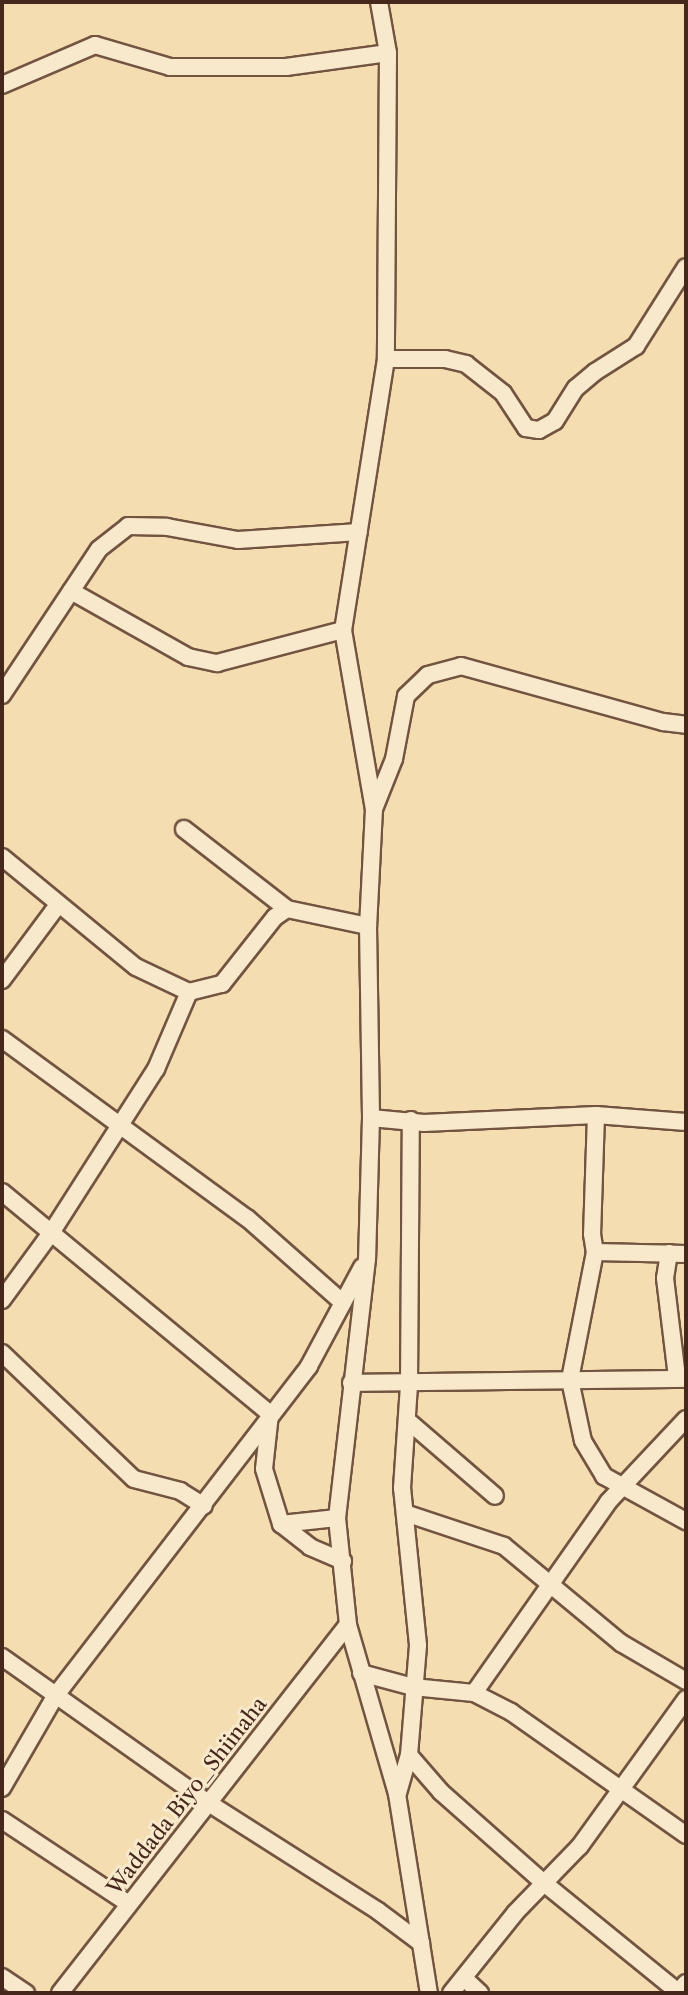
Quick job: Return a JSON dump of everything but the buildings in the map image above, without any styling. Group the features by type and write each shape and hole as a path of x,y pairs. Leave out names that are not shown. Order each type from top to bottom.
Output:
{"street":[{"path":"379,2 388,53 386,359 342,630 374,809 368,926 371,1118 367,1259 337,1518 348,1625 397,1794 429,1993"},
{"path":"2,85 95,45 170,67 286,66 388,53"},
{"path":"386,359 445,359 466,364 503,393 526,428 539,430 555,421 576,388 595,372 636,346 686,267"},
{"path":"2,695 99,549 128,526 167,527 238,540 359,532"},
{"path":"71,591 188,657 217,663 342,630"},
{"path":"374,809 394,759 406,696 428,675 461,666 663,722 686,724"},
{"path":"184,829 287,909 368,926"},
{"path":"2,857 136,967 189,992 222,985 275,917 287,909"},
{"path":"2,980 58,905"},
{"path":"2,1300 51,1233 156,1069 189,992"},
{"path":"2,1040 120,1122 247,1218 343,1303"},
{"path":"371,1118 411,1120 596,1115 686,1122"},
{"path":"596,1115 592,1234 595,1252 569,1380 583,1441 604,1476 686,1521"},
{"path":"397,1794 409,1755 418,1645 408,1514 402,1488 409,1385 411,1120"},
{"path":"2,1192 270,1414"},
{"path":"595,1252 686,1254"},
{"path":"351,1383 409,1385 682,1378 665,1278 668,1253"},
{"path":"2,1788 56,1695 204,1506 270,1414 309,1366 367,1259"},
{"path":"2,1353 134,1479 180,1491 204,1506"},
{"path":"270,1414 264,1469 281,1524 310,1547 343,1561"},
{"path":"474,1693 550,1584 624,1486 686,1419"},
{"path":"407,1420 495,1496"},
{"path":"408,1514 504,1546 621,1643 686,1681"},
{"path":"281,1524 337,1518"},
{"name":"Waddada Biyo_Shiinaha","path":"60,1993 348,1625"},
{"path":"2,1657 207,1802 378,1910 421,1943"},
{"path":"361,1673 413,1687 474,1693 511,1712 622,1793 686,1835"},
{"path":"451,1993 622,1793 686,1699"},
{"path":"409,1755 442,1793 544,1883 678,1993 686,1983"},
{"path":"2,1820 129,1904"},
{"path":"2,1977 26,1993"},
{"path":"464,1978 480,1993"}]}
